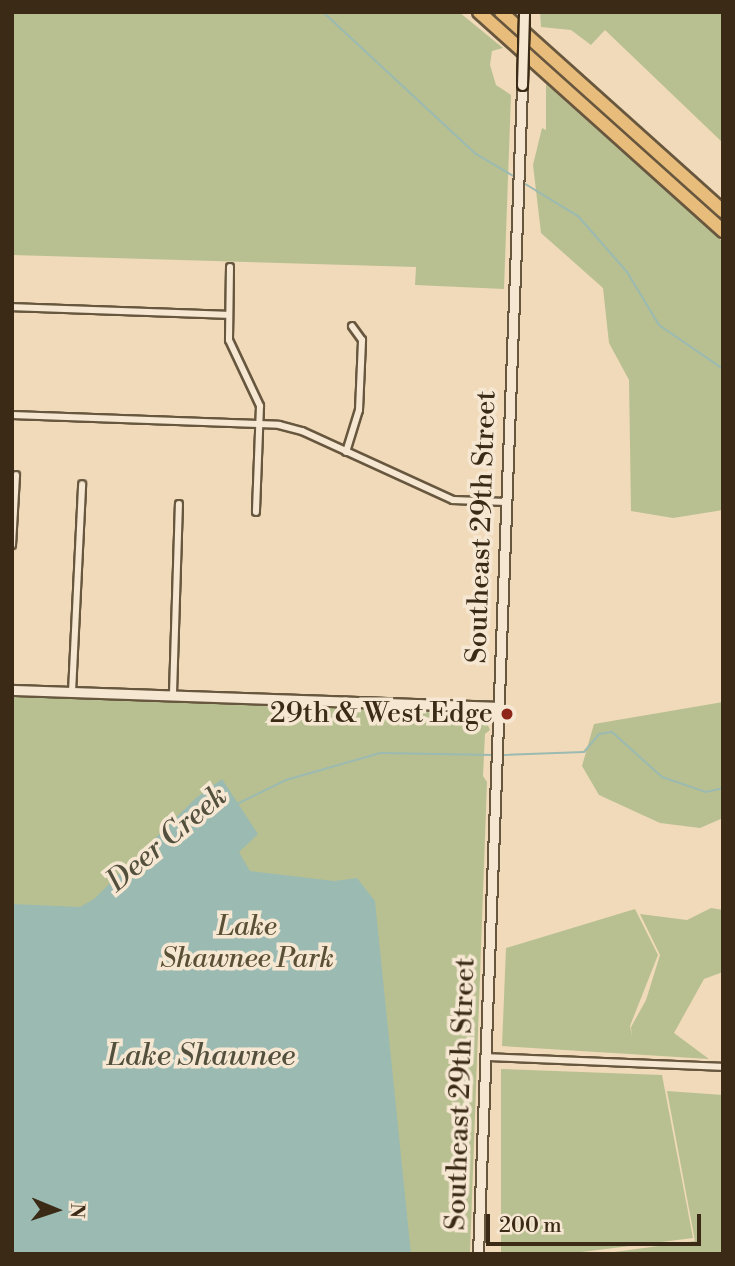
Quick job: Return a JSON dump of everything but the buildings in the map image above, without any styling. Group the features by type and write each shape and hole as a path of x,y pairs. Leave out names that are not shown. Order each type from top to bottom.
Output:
{"highway":[{"path":"479,12 723,231"},
{"path":"501,12 723,211"}],"main road":[{"name":"Southeast 29th Street","path":"478,1254 524,12"},
{"path":"12,690 167,698 497,707"}],"street":[{"path":"230,267 229,314 232,349 257,393 260,424 256,512"},
{"path":"12,307 229,314"},
{"path":"346,452 359,410 362,340 352,326"},
{"path":"12,415 260,424 302,431 453,500 506,502"},
{"path":"12,545 16,475"},
{"path":"72,692 82,484"},
{"path":"167,698 173,693 179,504"},
{"path":"486,1057 723,1067"}],"green space":[{"path":"12,12 459,12 503,48 492,51 490,65 496,85 511,95 504,289 415,285 416,267 12,255"},
{"path":"540,12 723,12 723,143 605,30 591,45 571,30 541,27"},
{"path":"546,84 723,242 723,510 673,518 631,511 629,380 609,343 603,288 541,233 533,165 542,128 546,130"},
{"name":"Lake Shawnee Park","path":"12,693 362,708 473,715 486,721 490,730 485,734 483,776 487,782 470,1254 12,1254"},
{"path":"723,702 723,818 700,828 660,823 599,795 582,766 594,724"},
{"path":"711,908 723,910 723,972 704,979 674,1033 709,1059 502,1046 506,948 635,909 658,955 630,1026 632,1036 631,1027 646,1000 660,955 640,914 687,920"},
{"path":"501,1069 662,1075 693,1238 566,1254 501,1254"},
{"path":"667,1091 723,1095 723,1254 600,1254 695,1241"}],"water":[{"name":"Lake Shawnee","path":"222,779 258,834 239,852 250,871 334,881 357,878 375,901 411,1254 12,1254 12,904 80,907 94,899 196,798"}],"waterway":[{"path":"323,12 476,154 515,177"},
{"path":"522,182 578,216 627,272 659,325 723,369"},
{"name":"Deer Creek","path":"500,755 584,752 599,734 612,732 662,777 706,792 723,788"},
{"name":"Deer Creek","path":"237,804 286,780 380,753 494,755"}],"place":[{"name":"29th & West Edge","path":"507,714"}]}
